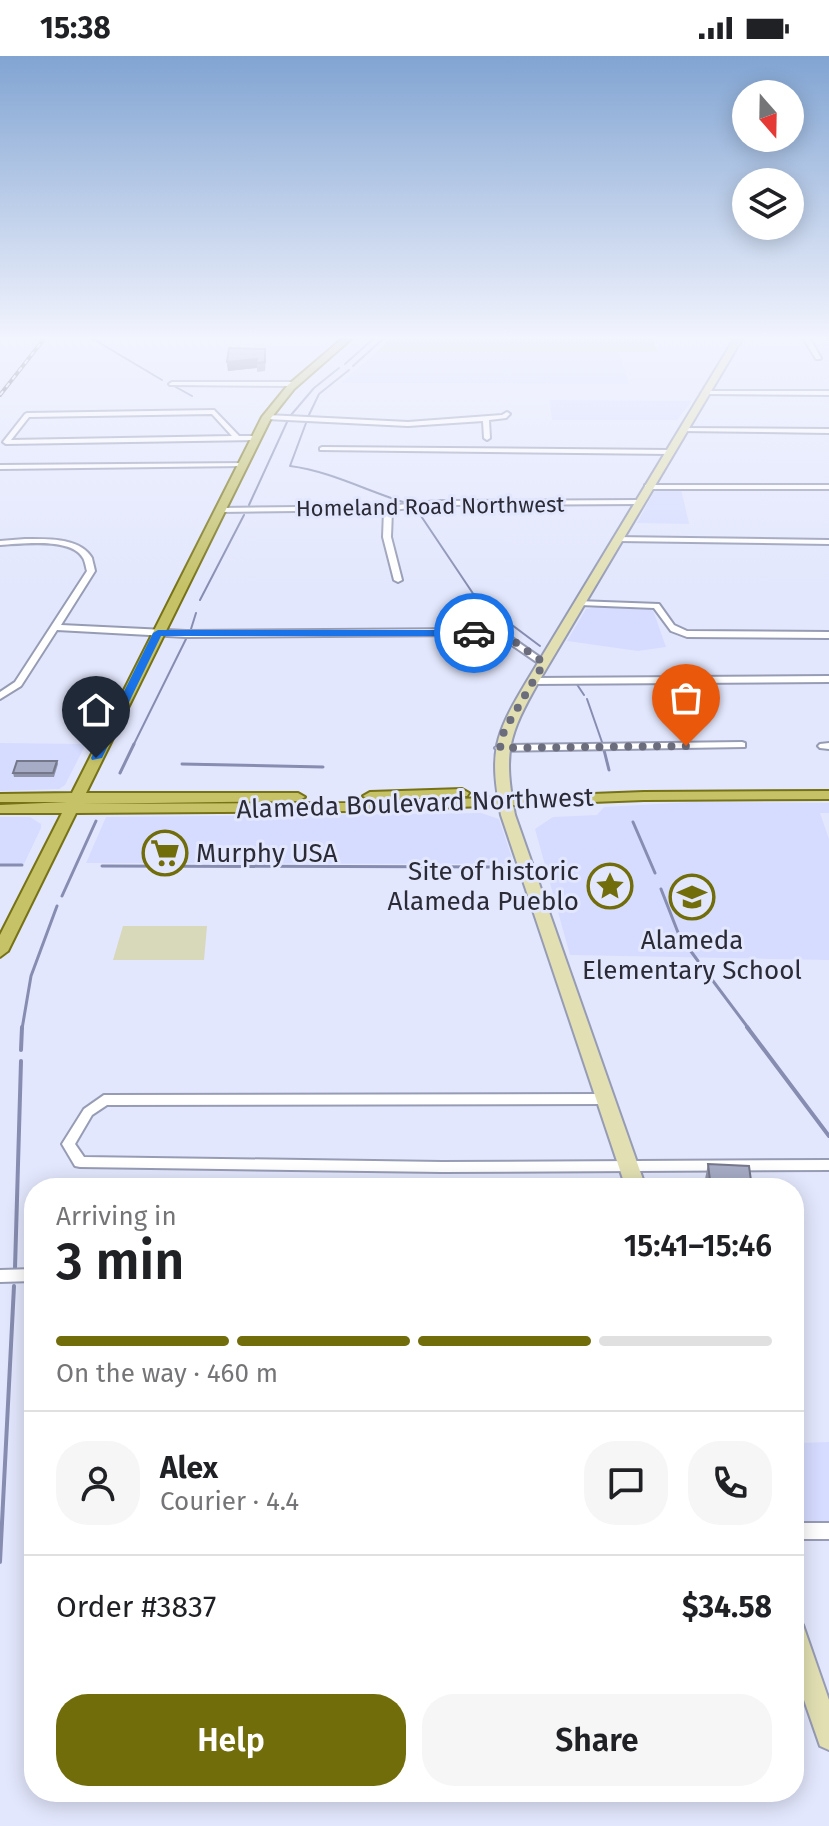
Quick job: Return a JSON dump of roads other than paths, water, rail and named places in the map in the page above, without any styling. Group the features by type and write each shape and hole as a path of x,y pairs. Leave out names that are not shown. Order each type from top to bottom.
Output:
{"main road":[{"path":"0,951 265,422"},
{"path":"633,1178 505,797 500,748 504,731 688,422"},
{"name":"Alameda Boulevard Northwest","path":"0,798 74,803 345,807 643,785 829,784"},
{"name":"Alameda Boulevard Northwest","path":"505,797 829,795"},
{"name":"Alameda Boulevard Northwest","path":"0,809 74,803"},
{"path":"804,1663 829,1737"}],"street":[{"path":"22,422 6,442 257,438"},
{"path":"222,422 236,437"},
{"path":"360,422 445,422"},
{"path":"486,422 487,438"},
{"path":"683,430 829,431"},
{"path":"322,449 670,452"},
{"path":"0,467 229,460"},
{"path":"91,462 244,464"},
{"path":"648,487 829,487"},
{"name":"Homeland Road Northwest","path":"220,510 388,508 438,503 639,502"},
{"path":"388,508 387,537 398,580"},
{"path":"618,539 829,542"},
{"path":"0,543 60,543 74,546 91,562 91,571 57,627 18,684 0,696"},
{"path":"580,603 656,606 675,632 687,634 829,635"},
{"path":"57,627 158,633 470,632 505,637 544,663"},
{"path":"533,681 829,679"},
{"path":"500,748 742,745"},
{"path":"605,1099 104,1100 88,1112 68,1144 80,1162 442,1167 628,1163 649,1167 829,1165"},
{"path":"0,1276 24,1275"},
{"path":"804,1531 829,1531"}],"waterway":[{"path":"249,505 287,422"},
{"path":"306,423 290,466 333,476 403,502"},
{"path":"417,510 476,598 540,646"},
{"path":"200,600 244,515"},
{"path":"191,629 196,613"},
{"path":"133,746 186,639"},
{"path":"576,683 584,695"},
{"path":"587,699 603,745"},
{"path":"120,773 134,744"},
{"path":"604,750 609,770"},
{"path":"182,764 323,767"},
{"path":"62,896 96,821"},
{"path":"633,822 655,873"},
{"path":"0,865 22,865"},
{"path":"102,866 511,867"},
{"path":"661,889 679,935 698,961"},
{"path":"22,1029 31,976 57,906"},
{"path":"704,969 749,1029"},
{"path":"21,1050 22,1027"},
{"path":"747,1027 829,1136"},
{"path":"15,1268 21,1061"},
{"path":"0,1562 14,1286"}],"place":[{"name":"Murphy USA","path":"165,853"},
{"name":"Site of historic Alameda Pueblo","path":"610,886"},
{"name":"Alameda Elementary School","path":"692,897"}]}
